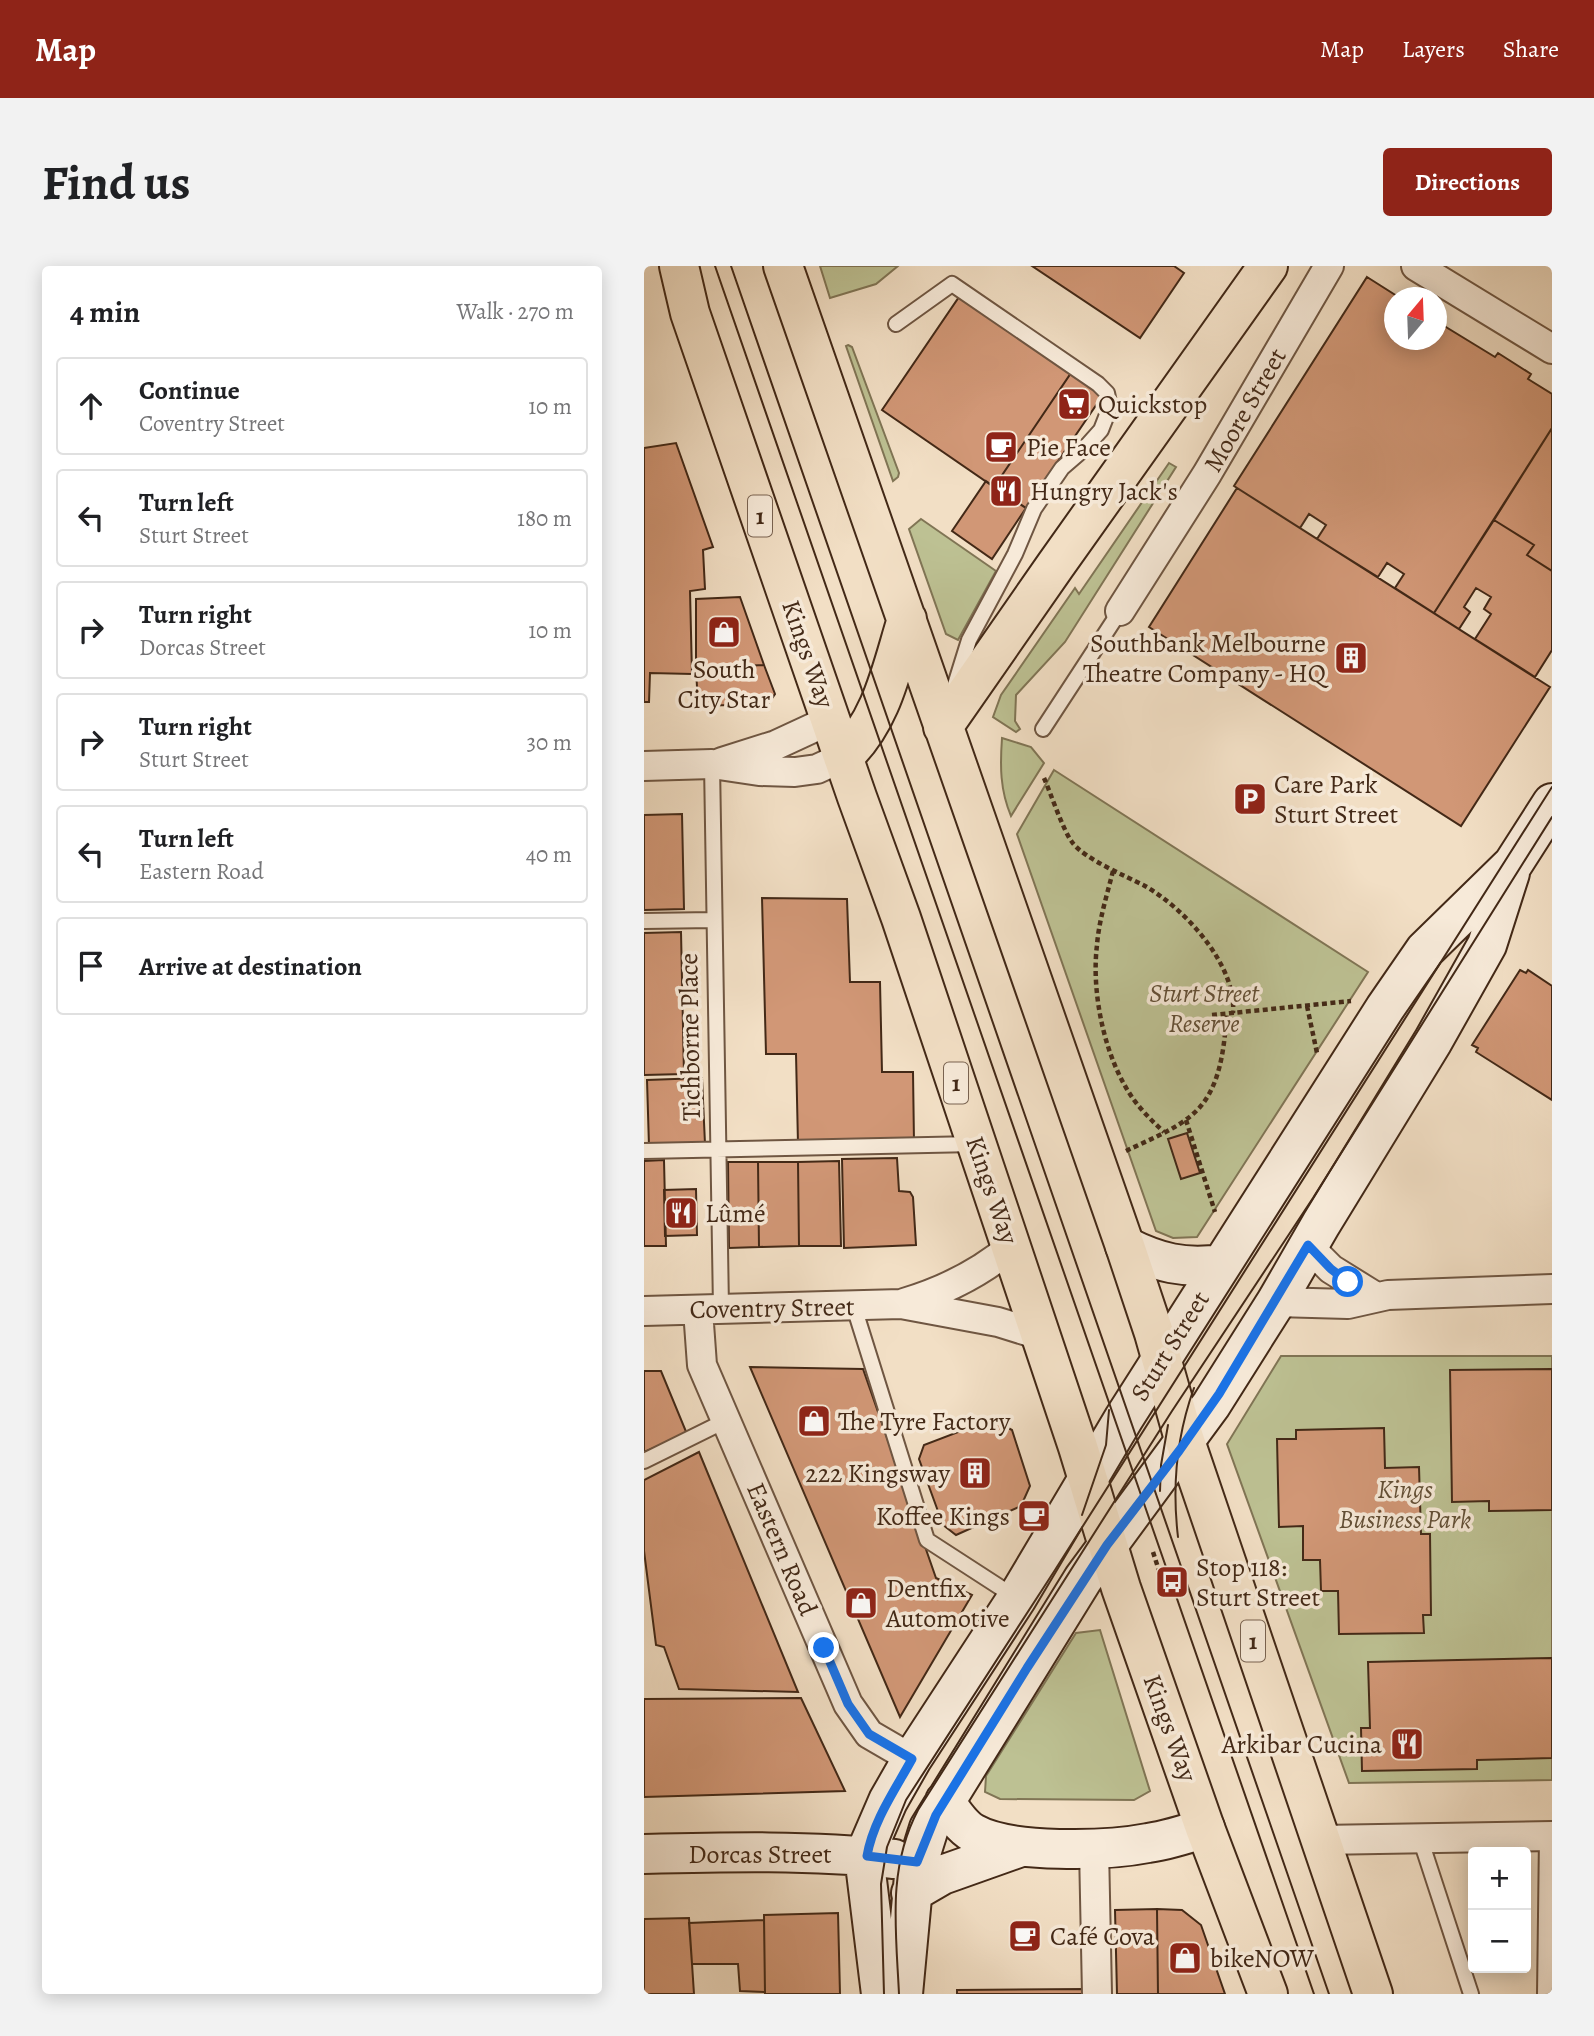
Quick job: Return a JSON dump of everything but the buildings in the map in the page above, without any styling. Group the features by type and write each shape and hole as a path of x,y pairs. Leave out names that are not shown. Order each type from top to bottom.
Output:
{"highway":[{"path":"661,266 690,313"},
{"name":"Kings Way","path":"679,266 690,313 901,918 1088,1478 1107,1545 1205,1828 1268,1994"},
{"name":"1","path":"783,266 1125,1246 1186,1441 1373,1994"},
{"path":"943,727 1264,272"},
{"path":"843,757 864,734 877,710 907,619"}],"street":[{"name":"Moore Street","path":"1120,611 1207,474 1329,266"},
{"path":"1416,266 1552,349"},
{"path":"712,764 776,745 830,720"},
{"path":"644,766 712,764 759,771 795,772 817,769 843,757"},
{"name":"Sturt Street","path":"867,1856 883,1812 912,1759 1017,1598 1161,1360 1385,1008 1425,950 1513,864 1552,803"},
{"name":"Sturt Street","path":"914,1877 929,1828 1027,1668 1107,1545 1219,1394 1433,1041 1487,945 1513,864"},
{"path":"1308,1245 1331,1269 1376,1297"},
{"path":"1125,1246 1174,1265 1188,1267 1222,1264"},
{"name":"Coventry Street","path":"901,1304 966,1279 1011,1247"},
{"path":"1276,1302 1348,1304 1376,1297 1552,1289"},
{"name":"Coventry Street","path":"644,1311 901,1304 998,1322 1040,1335"},
{"name":"Eastern Road","path":"709,1309 702,1365 848,1704 869,1734 912,1759"},
{"path":"945,1801 970,1832 986,1839 1021,1847 1146,1844 1205,1828"},
{"path":"1320,1840 1549,1836"},
{"path":"903,1994 914,1877 942,1875 1021,1847"},
{"path":"1094,1847 1097,1994"},
{"name":"Dorcas Street","path":"644,1854 743,1852 867,1856 914,1877"},
{"path":"867,1856 869,1905 881,1994"}],"lane":[{"path":"896,324 952,284 1097,384 1107,393 1110,407 1101,430 1062,468 1034,509 1016,554 969,640 943,727"},
{"name":"Moore Street","path":"1043,729 1120,611"},
{"name":"Tichborne Place","path":"709,1309 717,1151 712,764"},
{"path":"644,921 713,920"},
{"path":"644,1151 976,1144"},
{"path":"854,1307 927,1540 1017,1598"},
{"path":"644,1461 727,1420"},
{"path":"1545,1994 1549,1836"},
{"path":"1420,1838 1471,1994"}],"path":[{"path":"1044,778 1072,843 1113,871 1158,894 1186,918 1202,936 1230,983 1234,1002 1215,1081 1205,1100 1186,1119 1126,1151"},
{"path":"1113,871 1096,947 1100,1019 1122,1080 1147,1116 1164,1132"},
{"path":"1212,1015 1360,1000"},
{"path":"1307,1006 1319,1061"},
{"path":"1186,1119 1217,1218"},
{"path":"1153,1552 1163,1583"}],"green space":[{"path":"820,266 898,266 876,284 830,298"},
{"path":"846,346 852,347 899,473 893,481"},
{"path":"1169,463 1176,467 1065,642 1016,695 1015,721 1020,729 1016,732 993,717 1001,695 1075,588 1079,594"},
{"path":"921,519 996,571 958,640 946,634 909,529"},
{"path":"1002,738 1031,747 1044,763 1011,816 1002,778"},
{"name":"Sturt Street Reserve","path":"1054,770 1368,972 1197,1237 1173,1238 1156,1231 1017,834"},
{"name":"Kings Business Park","path":"1281,1356 1552,1356 1552,1780 1349,1783 1227,1444"},
{"path":"1100,1630 1150,1791 1134,1800 1000,1799 985,1792 986,1776 1076,1633"}],"tram line":[{"path":"715,266 1314,1994"},
{"path":"731,266 1329,1994"},
{"path":"884,1994 881,1884 887,1847 906,1800 1552,787"},
{"path":"899,1994 896,1923 898,1877 908,1832 918,1810 1172,1411 1313,1198 1552,817"},
{"path":"1178,1537 1177,1461 1183,1424 1194,1388"},
{"path":"1082,1515 1106,1445 1109,1410"},
{"path":"1160,1491 1161,1465 1168,1425"}],"place":[{"name":"Quickstop","path":"1074,404"},
{"name":"Pie Face","path":"1001,447"},
{"name":"Hungry Jack's","path":"1006,491"},
{"name":"South City Star","path":"724,632"},
{"name":"Southbank Melbourne Theatre Company - HQ","path":"1351,658"},
{"name":"Care Park Sturt Street","path":"1250,799"},
{"name":"Lûmé","path":"681,1213"},
{"name":"The Tyre Factory","path":"814,1421"},
{"name":"222 Kingsway","path":"975,1473"},
{"name":"Koffee Kings","path":"1034,1516"},
{"name":"Stop 118: Sturt Street","path":"1172,1582"},
{"name":"Dentfix Automotive","path":"861,1603"},
{"name":"Arkibar Cucina","path":"1407,1744"},
{"name":"Café Cova","path":"1025,1936"},
{"name":"bikeNOW","path":"1185,1958"}],"route":[{"path":"824,1648 848,1704 869,1734 912,1759 888,1801 867,1856 917,1862 936,1815 1083,1579 1219,1394 1308,1245 1348,1282"}]}
